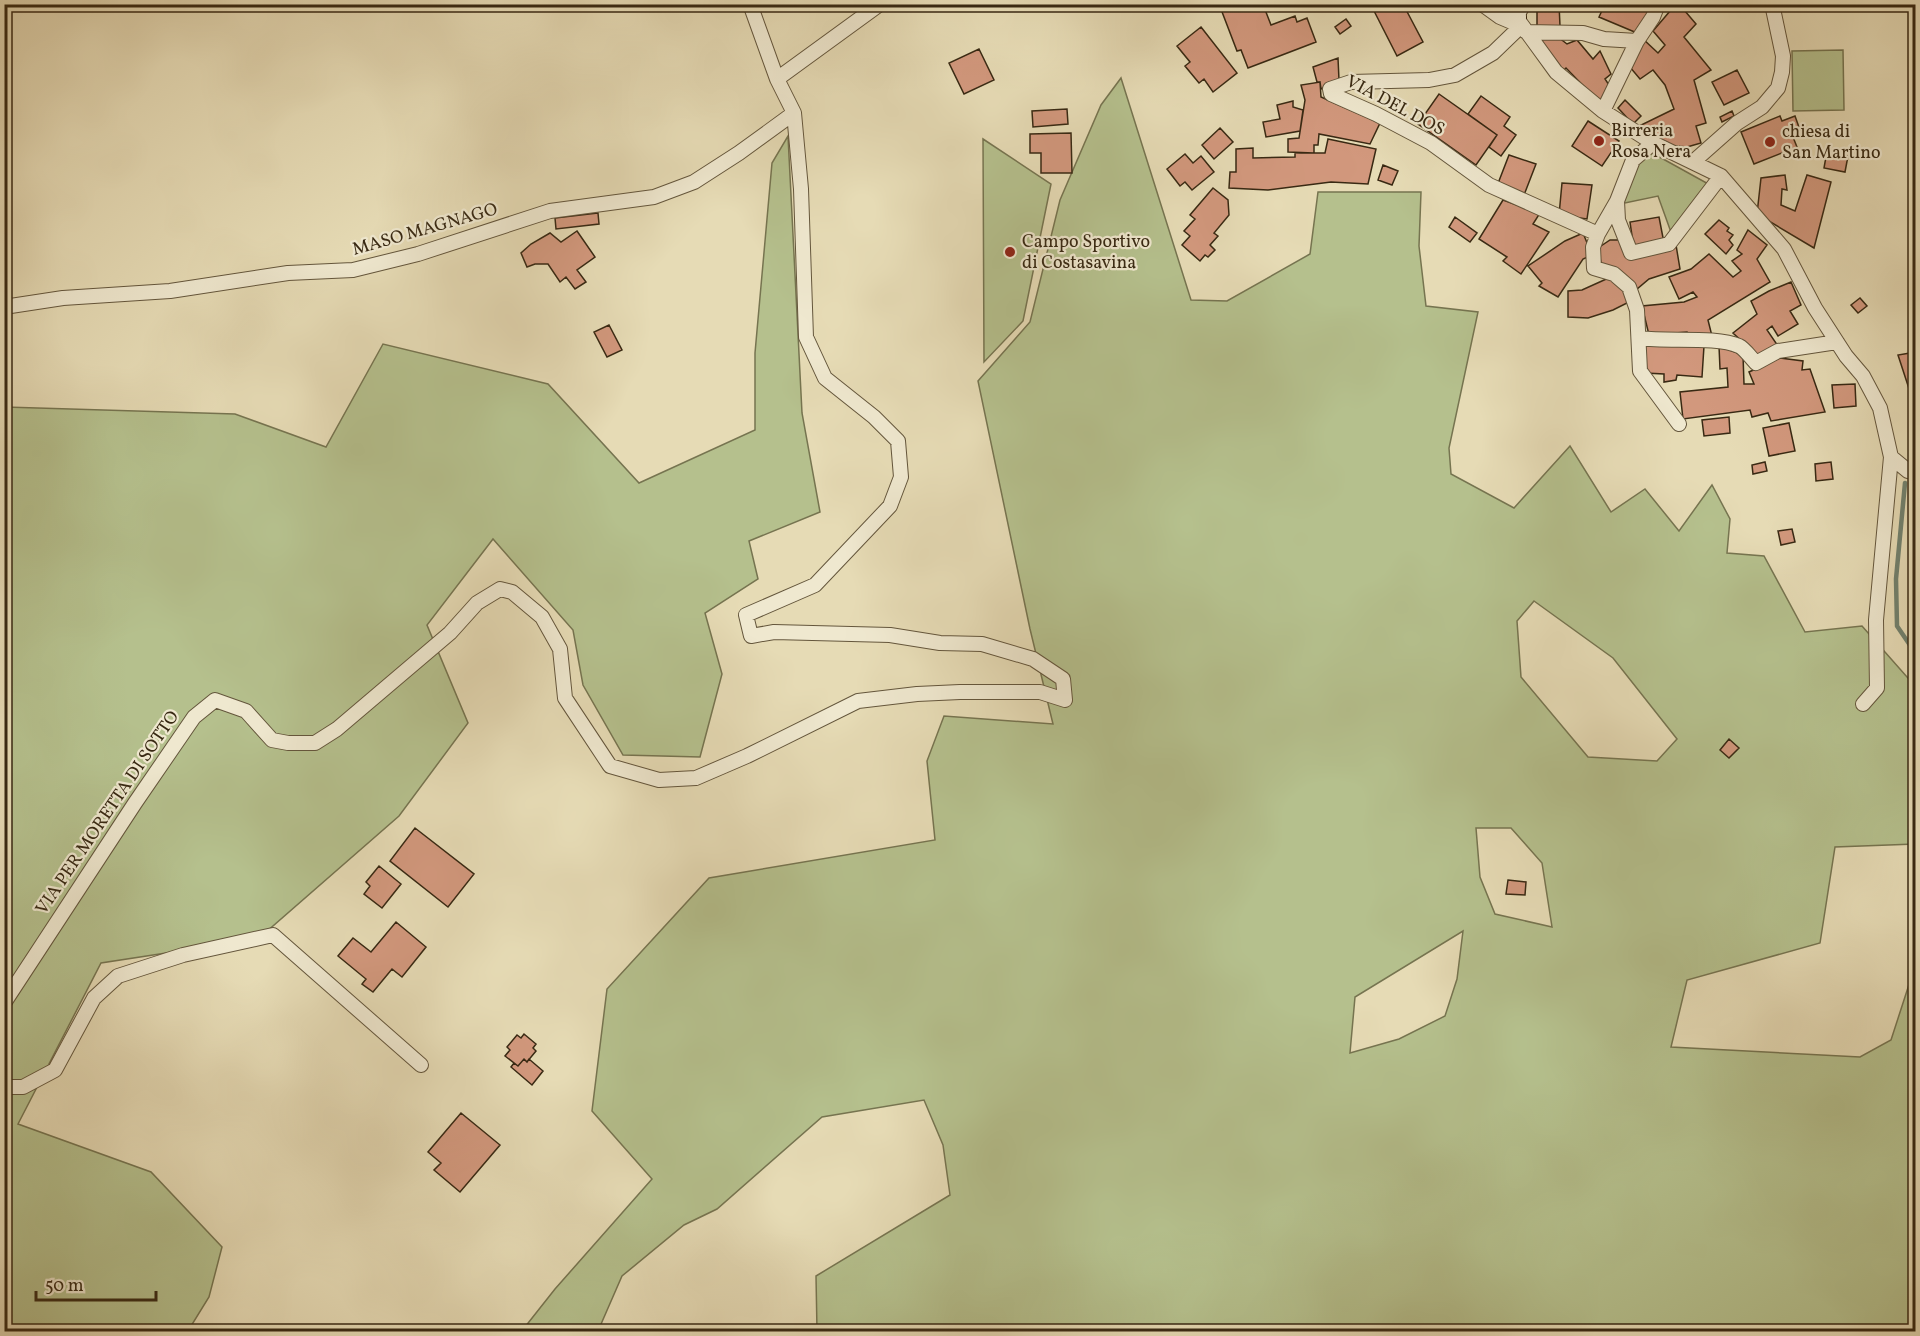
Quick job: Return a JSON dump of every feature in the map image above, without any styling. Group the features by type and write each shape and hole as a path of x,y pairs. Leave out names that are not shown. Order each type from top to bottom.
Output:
{"street":[{"name":"VIA PER MORETTA DI SOTTO","path":"4,1003 194,717 214,700 246,711 272,740 288,743 315,743 337,729 450,633 477,603 500,589 512,592 542,617 560,649 565,698 610,766 660,780 696,778 858,702 917,694 960,692 1040,692 1065,700 1063,679 1033,659 982,644 940,643 890,635 774,632 752,636 746,615 815,585 890,506 901,477 898,441 874,417 825,378 806,337 801,189 794,113 777,79 750,4"},
{"path":"777,79 880,4"},
{"path":"1482,4 1500,17 1519,17 1604,39 1637,40"},
{"path":"1603,111 1637,40 1653,17 1658,4"},
{"path":"1693,162 1737,123 1762,107 1778,88 1783,56 1772,4"},
{"path":"1519,17 1556,72 1603,111 1653,143 1721,176 1784,249 1815,308 1846,356 1863,376 1880,408 1891,457 1876,620 1876,688 1863,704"},
{"name":"VIA DEL DOS","path":"1519,17 1493,53 1455,75 1429,80 1351,82 1330,89 1331,94 1376,114 1431,143 1489,185 1598,234"},
{"name":"MASO MAGNAGO","path":"4,307 63,298 170,291 288,273 353,270 418,254 550,211 654,197 694,182 740,153 794,113"},
{"path":"1653,143 1633,160 1617,201 1598,234 1593,247 1594,268 1614,274 1629,287 1637,310 1640,371 1679,424"},
{"path":"1617,201 1618,220 1631,253 1669,244 1721,176"},
{"path":"1640,338 1717,342 1741,347 1756,363 1778,351 1837,342"},
{"path":"1891,457 1908,471 1916,473"},
{"path":"4,1085 23,1087 55,1070 94,998 118,976 183,955 273,935 421,1065"}],"green space":[{"path":"1843,50 1844,110 1793,111 1792,51"},
{"path":"1121,78 1191,300 1227,301 1310,254 1318,192 1421,192 1419,246 1426,306 1478,312 1449,448 1451,474 1514,508 1570,446 1611,512 1645,489 1679,531 1712,485 1730,519 1727,553 1764,556 1805,632 1862,626 1915,686 1915,844 1835,847 1820,943 1687,980 1671,1047 1860,1057 1891,1040 1915,966 1915,1331 817,1331 816,1276 950,1195 943,1145 924,1100 822,1117 717,1209 684,1225 622,1276 598,1331 521,1332 555,1289 652,1179 592,1111 607,989 709,878 935,840 927,761 944,716 1053,724 1030,629 978,381 1030,322 1060,200 1101,105","holes":["1534,601 1613,658 1677,739 1657,761 1588,757 1521,677 1517,621","1476,828 1511,828 1542,863 1552,927 1495,914 1480,877","1463,931 1457,979 1445,1016 1399,1039 1350,1053 1355,997"]},
{"path":"788,136 802,413 820,512 749,541 758,579 705,613 722,674 700,757 623,755 583,685 573,630 493,539 427,625 468,723 399,816 258,939 101,963 18,1124 151,1172 222,1247 209,1297 188,1331 5,1332 5,407 235,414 326,447 383,344 548,384 639,483 755,430 755,353 772,163"},
{"name":"Campo Sportivo di Costasavina","path":"983,139 1051,184 1023,321 984,362"},
{"path":"1645,149 1712,186 1672,235 1658,196 1620,204"}],"building":[{"path":"1219,4 1271,4 1264,7 1271,25 1295,16 1297,22 1307,18 1316,42 1248,68 1241,50 1237,51"},
{"path":"1403,4 1423,42 1397,56 1371,5"},
{"path":"1537,4 1559,4 1560,26 1537,26"},
{"path":"1605,4 1652,4 1637,33 1599,17"},
{"path":"1676,4 1679,4 1696,24 1684,37 1711,70 1694,80 1706,123 1696,126 1701,143 1687,147 1666,145 1637,127 1674,109 1665,85 1653,70 1640,79 1629,66 1643,39 1658,53 1665,45 1653,31"},
{"path":"1346,19 1351,26 1340,34 1335,27"},
{"path":"1201,27 1237,73 1213,92 1204,79 1199,83 1185,66 1190,62 1177,46"},
{"path":"1554,34 1567,44 1577,40 1593,59 1600,51 1611,74 1605,79 1611,88 1599,102 1566,68 1563,71 1537,40"},
{"path":"979,49 994,80 964,94 949,63"},
{"path":"1338,58 1339,80 1321,89 1313,67"},
{"path":"1737,70 1749,93 1724,105 1712,82"},
{"path":"1320,82 1321,97 1380,123 1370,144 1319,134 1318,145 1314,145 1314,153 1288,152 1288,139 1299,138 1305,100 1301,85"},
{"path":"1439,94 1497,135 1476,165 1418,124"},
{"path":"1481,96 1510,117 1504,126 1516,135 1501,156 1489,147 1497,135 1468,114"},
{"path":"1625,100 1641,116 1633,124 1618,108"},
{"path":"1293,101 1293,107 1303,110 1300,131 1266,137 1263,122 1280,119 1277,105"},
{"path":"1067,109 1068,124 1033,127 1032,111"},
{"path":"1732,111 1734,116 1722,122 1720,117"},
{"name":"chiesa di San Martino","path":"1780,116 1782,121 1795,116 1801,133 1793,137 1797,147 1754,164 1741,132"},
{"path":"1588,121 1619,141 1602,166 1572,146"},
{"path":"1220,128 1233,142 1214,159 1202,145"},
{"path":"1071,133 1072,173 1041,173 1041,153 1030,153 1030,134"},
{"path":"1328,139 1376,149 1368,184 1331,182 1268,190 1229,188 1230,172 1236,172 1236,149 1253,148 1253,158 1295,157 1295,153 1325,153"},
{"path":"1827,151 1848,156 1845,172 1824,168"},
{"path":"1185,154 1193,163 1201,156 1214,172 1192,190 1185,182 1180,186 1167,169"},
{"path":"1509,155 1536,164 1524,195 1497,186"},
{"path":"1383,165 1398,171 1392,185 1378,180"},
{"path":"1785,175 1787,190 1782,189 1781,205 1795,211 1807,175 1831,182 1814,248 1757,214 1761,178"},
{"path":"1562,183 1592,185 1587,219 1559,215"},
{"path":"1213,188 1228,200 1229,215 1214,233 1218,236 1210,245 1215,250 1208,257 1205,255 1200,261 1182,245 1190,236 1184,231 1195,219 1190,215"},
{"path":"1503,200 1540,213 1533,224 1549,232 1521,274 1503,261 1507,257 1479,239"},
{"path":"598,213 599,224 556,229 555,218"},
{"path":"1455,217 1477,233 1470,242 1449,227"},
{"path":"1659,217 1664,243 1634,249 1630,222"},
{"path":"1719,220 1729,228 1727,231 1733,235 1729,240 1733,245 1726,254 1705,234"},
{"path":"1748,230 1767,245 1757,259 1770,282 1708,320 1712,336 1688,338 1687,332 1649,335 1642,306 1684,302 1697,297 1693,292 1679,299 1669,277 1691,269 1709,254 1733,277 1741,271 1732,261 1742,254 1737,250"},
{"path":"577,231 595,257 577,270 586,282 575,289 566,277 560,282 548,264 535,264 527,267 521,253 531,244 550,233 561,242"},
{"path":"1583,233 1592,255 1583,259 1558,297 1539,286 1542,283 1528,266 1565,241"},
{"path":"1610,240 1619,240 1631,259 1676,245 1680,269 1649,279 1637,289 1601,263 1598,248"},
{"path":"1613,276 1633,300 1613,310 1588,318 1568,317 1568,291 1582,290"},
{"path":"1791,282 1801,305 1790,311 1798,324 1778,336 1772,326 1767,330 1778,346 1760,358 1733,333 1757,314 1751,301"},
{"path":"1860,298 1867,306 1858,313 1851,305"},
{"path":"609,325 622,350 607,357 594,332"},
{"path":"1645,343 1704,346 1702,377 1677,375 1676,380 1664,382 1664,374 1645,373"},
{"path":"1719,346 1743,355 1744,384 1754,384 1749,372 1780,358 1803,361 1802,370 1810,369 1825,412 1771,421 1768,413 1752,417 1750,410 1683,419 1680,392 1728,387 1727,368 1720,369"},
{"path":"1916,352 1916,407 1915,407 1898,355"},
{"path":"1855,384 1856,406 1834,408 1832,385"},
{"path":"1729,417 1730,433 1704,436 1702,420"},
{"path":"1789,423 1795,451 1769,456 1763,428"},
{"path":"1765,462 1767,471 1753,474 1752,465"},
{"path":"1831,462 1833,479 1816,481 1815,464"},
{"path":"1792,529 1795,542 1781,545 1778,531"},
{"path":"1729,739 1739,748 1729,758 1720,750"},
{"path":"415,828 474,874 448,907 390,861"},
{"path":"379,866 401,884 382,908 364,894 370,886 366,882"},
{"path":"1508,880 1526,882 1525,895 1506,894"},
{"path":"396,922 426,947 402,977 392,969 373,992 362,984 366,979 338,956 353,938 371,952"},
{"path":"524,1034 536,1044 533,1048 536,1051 527,1062 524,1059 518,1066 505,1056 510,1050 507,1047 517,1035 521,1038"},
{"path":"524,1059 527,1062 529,1059 543,1071 532,1085 511,1067 514,1063 518,1066"},
{"path":"461,1113 500,1145 460,1192 434,1170 441,1163 428,1152"}],"waterway":[{"path":"1905,483 1896,579 1897,626 1916,654"}],"place":[{"name":"Birreria Rosa Nera","path":"1599,141"},
{"name":"chiesa di San Martino","path":"1770,142"},
{"name":"Campo Sportivo di Costasavina","path":"1010,252"}]}
